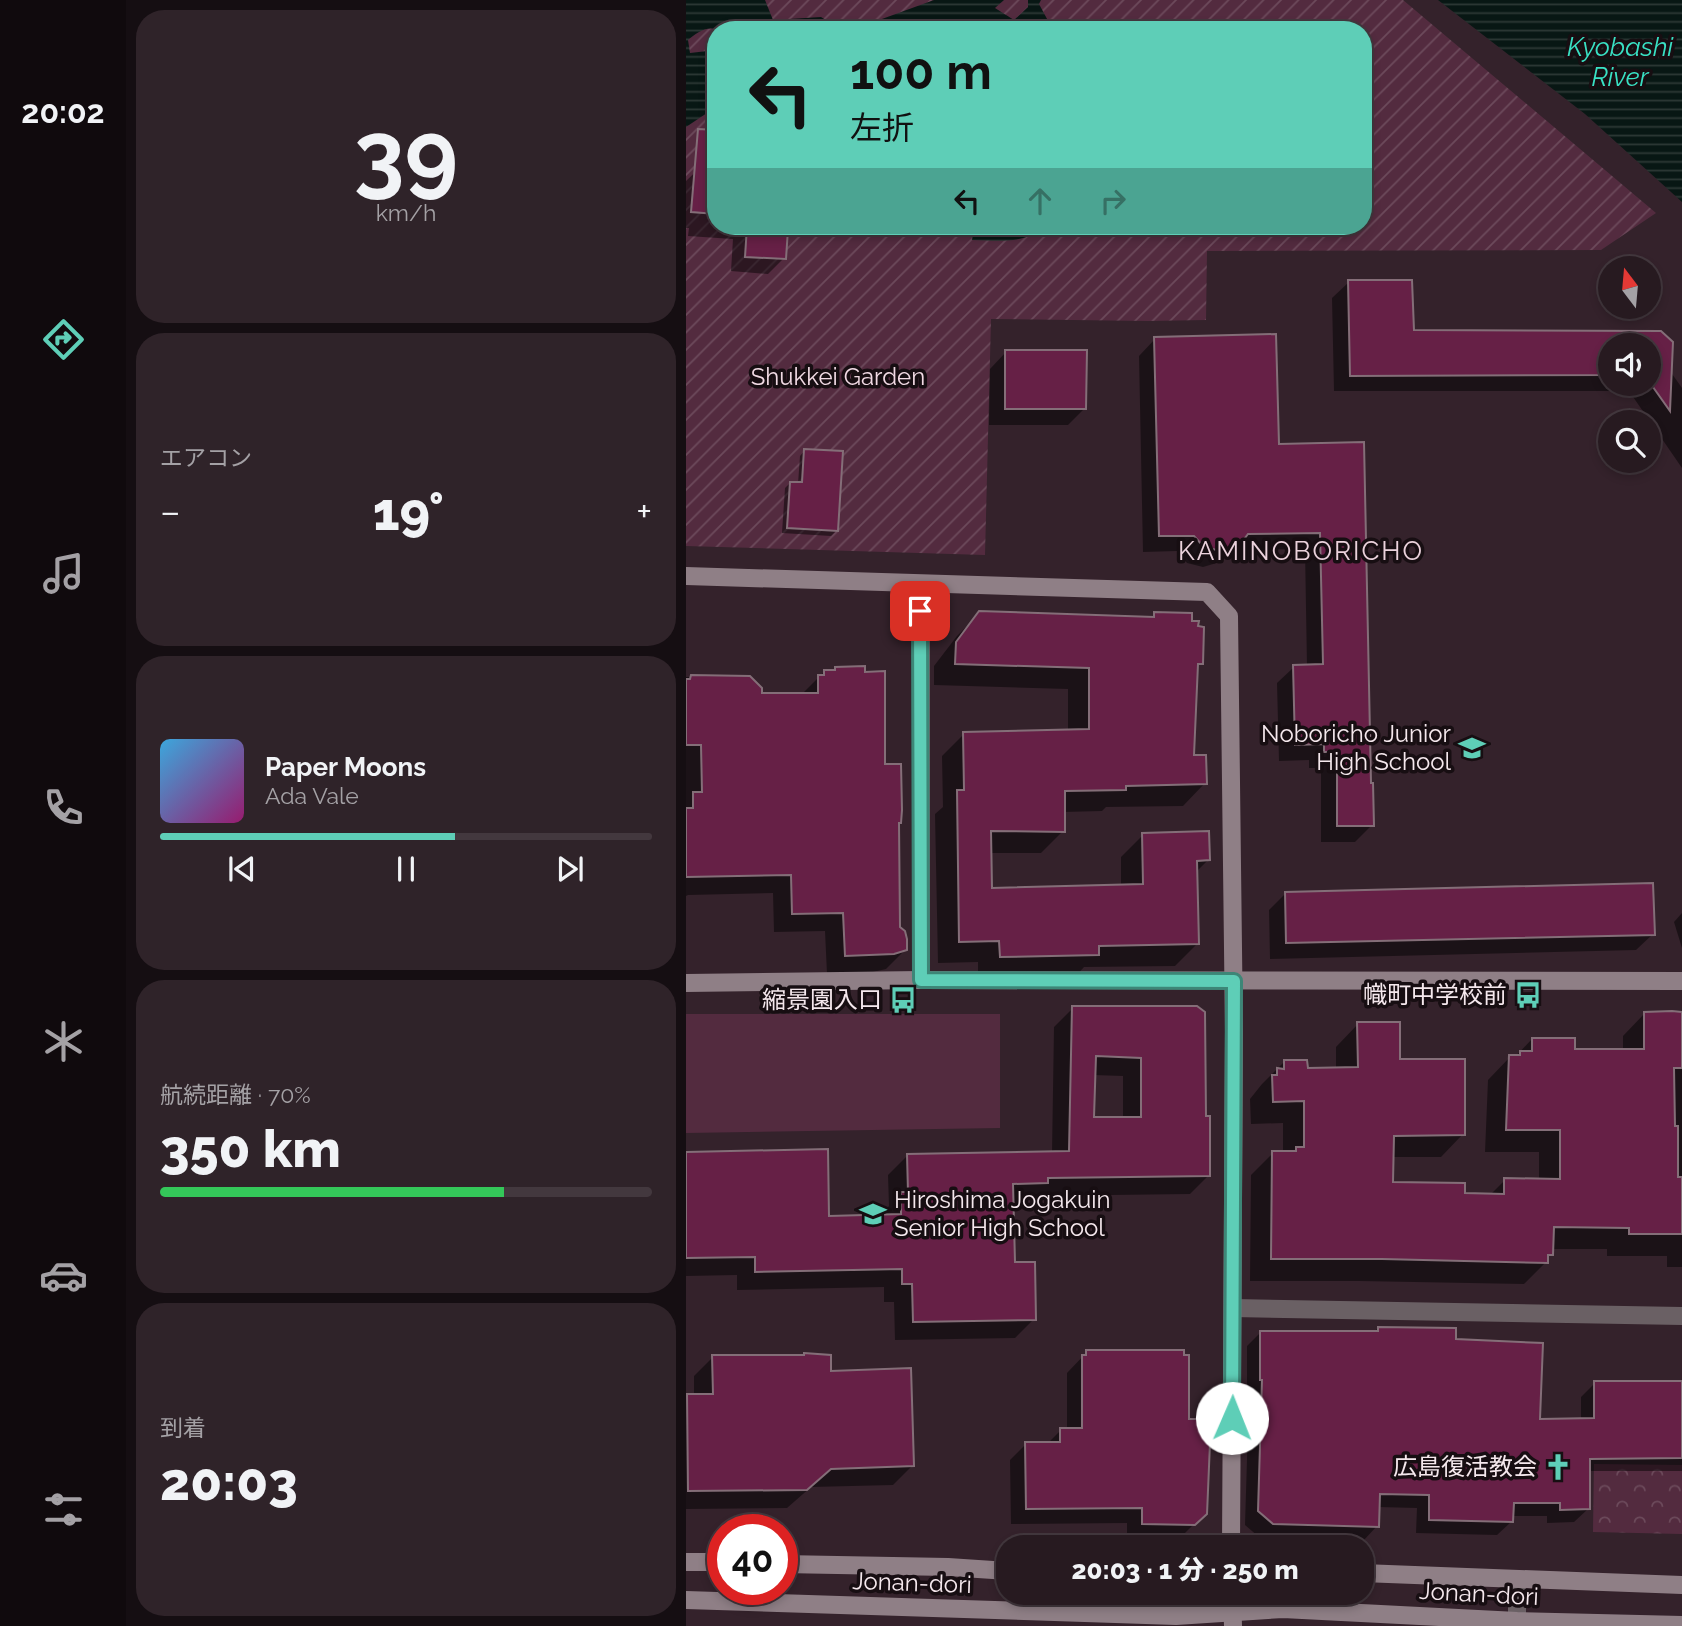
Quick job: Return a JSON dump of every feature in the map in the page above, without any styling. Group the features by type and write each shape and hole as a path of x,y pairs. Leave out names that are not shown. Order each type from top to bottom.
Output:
{"street":[{"path":"686,576 1207,592 1229,616 1234,981 1231,1535"},
{"path":"920,584 921,980"},
{"path":"686,983 921,980 1682,981"},
{"path":"1233,1308 1682,1316"},
{"path":"686,1562 707,1563"},
{"name":"Jonan-dori","path":"798,1564 948,1567 996,1571"},
{"name":"Jonan-dori","path":"1374,1573 1682,1585"},
{"path":"1517,1578 1517,1623"},
{"name":"Jonan-dori","path":"686,1600 1233,1619 1283,1609 1517,1623 1682,1625"}],"green space":[{"name":"Shukkei Garden","path":"686,0 1403,0 1656,213 1601,250 1207,251 1206,320 991,319 985,555 686,546"},
{"path":"686,1014 1000,1014 1000,1128 686,1133"},
{"path":"1594,1464 1682,1465 1682,1534 1593,1532"}],"water":[{"path":"686,0 765,0 773,20 821,17 827,21 707,21 707,29 688,40 690,53 707,51 707,113 686,127"},
{"path":"934,0 1004,0 995,8 1014,20 1028,7 1028,0 1041,0 1039,4 1048,21 876,21"},
{"name":"Kyobashi River","path":"1438,0 1682,0 1682,202 1585,114"},
{"path":"973,235 1032,235 1003,241 972,240"}],"building":[{"path":"698,129 707,130 707,213 691,212"},
{"path":"746,235 788,235 786,259 745,257"},
{"path":"1348,280 1412,280 1414,330 1661,331 1673,342 1670,411 1659,396 1661,333 1598,333 1598,375 1350,376"},
{"path":"1276,334 1279,444 1364,442 1374,826 1337,826 1337,752 1324,752 1324,744 1295,745 1293,665 1323,664 1320,533 1248,534 1239,546 1221,551 1204,547 1194,536 1159,536 1154,337"},
{"path":"1005,350 1087,350 1086,409 1005,409"},
{"path":"804,449 843,451 838,531 787,528 790,482 802,482"},
{"path":"979,611 1154,617 1154,612 1192,613 1192,621 1199,621 1198,626 1204,627 1203,664 1198,664 1194,755 1206,755 1207,784 1065,791 1065,832 991,831 992,888 1143,884 1142,833 1209,831 1210,860 1197,861 1199,944 1099,946 1099,955 1000,957 999,941 959,942 957,790 964,790 963,732 1089,729 1089,668 955,664 956,642"},
{"path":"865,666 865,672 885,671 885,764 901,764 900,927 905,931 907,950 894,954 845,956 843,913 792,914 791,875 686,877 686,808 693,808 693,792 702,792 701,745 686,745 686,679 690,679 691,675 750,676 762,688 762,693 818,693 818,675 824,675 824,670"},
{"path":"1653,883 1655,935 1286,943 1285,892"},
{"path":"1072,1006 1197,1006 1205,1012 1206,1116 1210,1116 1210,1176 1048,1178 1048,1183 1013,1184 1015,1262 1035,1262 1036,1320 913,1322 912,1284 902,1284 902,1269 755,1272 755,1257 686,1258 686,1152 828,1149 829,1216 901,1214 901,1192 908,1192 907,1154 1069,1151","holes":["1096,1056 1141,1058 1141,1117 1094,1117"]},
{"path":"1644,1012 1682,1012 1682,1068 1674,1068 1678,1177 1682,1177 1682,1234 1629,1234 1629,1228 1554,1227 1553,1255 1548,1255 1548,1263 1271,1259 1272,1151 1296,1151 1296,1147 1304,1147 1304,1101 1273,1102 1272,1075 1277,1075 1277,1068 1284,1069 1284,1060 1307,1060 1308,1068 1358,1067 1357,1022 1400,1022 1400,1059 1465,1059 1465,1135 1394,1136 1393,1182 1465,1183 1465,1193 1504,1194 1504,1178 1560,1179 1560,1130 1506,1130 1509,1055 1532,1051 1532,1038 1575,1038 1575,1049 1644,1049"},
{"path":"1378,1327 1456,1328 1456,1339 1543,1343 1540,1419 1594,1418 1594,1381 1682,1381 1682,1458 1590,1459 1590,1509 1560,1510 1560,1503 1514,1503 1513,1522 1429,1520 1429,1495 1380,1494 1379,1527 1273,1524 1258,1511 1262,1380 1260,1331 1378,1331"},
{"path":"1086,1350 1184,1350 1184,1355 1189,1355 1189,1419 1211,1419 1207,1514 1195,1525 1142,1524 1142,1508 1026,1509 1025,1442 1060,1442 1060,1428 1082,1428 1082,1355 1086,1355"},
{"path":"712,1355 831,1355 831,1371 911,1368 914,1466 831,1469 807,1490 688,1491 687,1394 713,1394"}],"place":[{"name":"Noboricho Junior High School","path":"1472,748"},
{"name":"幟町中学校前","path":"1528,995"},
{"name":"縮景園入口","path":"903,1000"},
{"name":"Hiroshima Jogakuin Senior High School","path":"873,1214"},
{"name":"広島復活教会","path":"1558,1467"}],"district":[{"name":"KAMINOBORICHO","path":"1301,551"}],"route":[{"path":"920,611 921,980 1234,981 1232,1418"}]}
